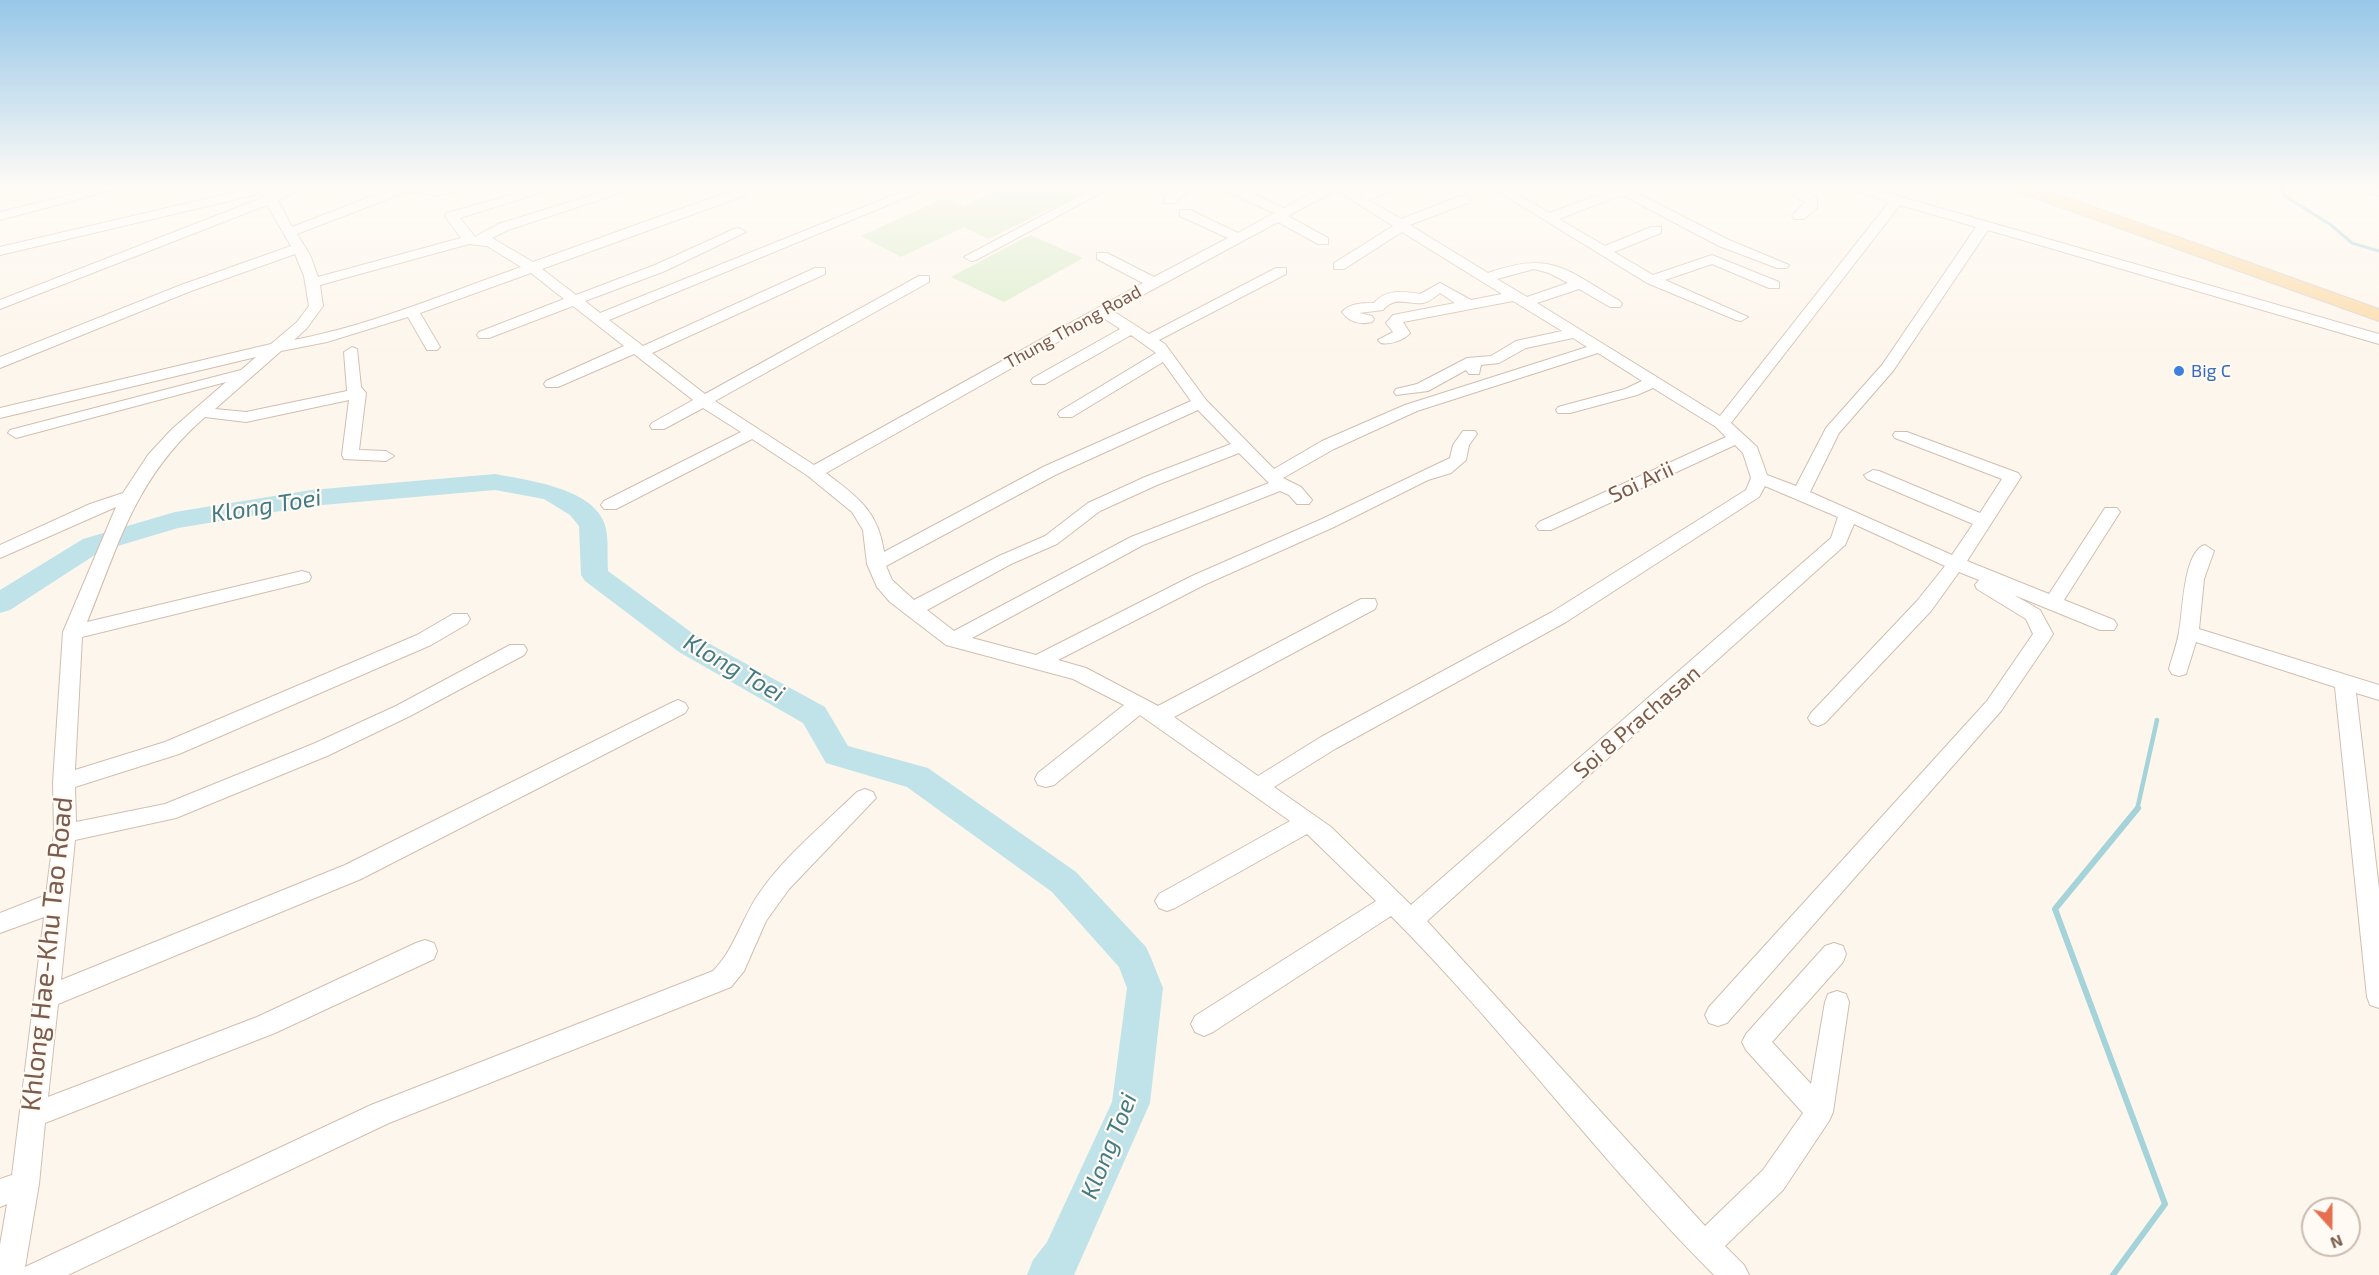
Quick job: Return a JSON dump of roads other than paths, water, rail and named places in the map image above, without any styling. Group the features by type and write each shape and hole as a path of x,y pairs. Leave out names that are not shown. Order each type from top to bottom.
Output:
{"main road":[{"path":"2185,246 2379,315"},
{"path":"2219,246 2379,302"}],"street":[{"path":"0,251 25,246"},
{"path":"0,305 140,246"},
{"path":"297,246 314,282 453,246"},
{"path":"496,246 532,268 573,302 640,349 705,401 814,472 859,508 872,530 876,564 884,583 913,609 954,640 1079,673 1140,704 1323,833 1412,920 1545,1067 1668,1209 1734,1275"},
{"path":"0,413 278,347 322,339 412,311 594,246"},
{"path":"484,335 660,268 709,246"},
{"path":"597,319 780,246"},
{"path":"971,257 993,246"},
{"name":"Thung Thong Road","path":"814,472 1102,310 1224,246"},
{"path":"1339,266 1370,246"},
{"path":"1259,786 1328,743 1558,617 1753,493 1760,478 1751,451 1722,424 1434,246"},
{"path":"1595,246 1652,280 1741,317"},
{"path":"1604,251 1618,246"},
{"path":"1731,246 1782,265"},
{"path":"1722,424 1862,246"},
{"path":"1800,496 1832,431 1888,368 1971,246"},
{"path":"2053,246 2379,339"},
{"path":"0,363 128,311 299,248"},
{"path":"1102,256 1154,283"},
{"path":"1652,280 1712,259 1774,285"},
{"path":"1486,278 1528,264 1539,264 1615,304"},
{"path":"552,384 640,349 820,271"},
{"path":"1148,340 1281,272"},
{"path":"658,426 924,279"},
{"name":"Khlong Hae-Khu Tao Road","path":"9,1275 12,1189 31,1116 65,833 64,782 74,632 129,497 154,459 244,373 302,325 316,306 314,282"},
{"path":"1386,340 1403,333 1393,323 1398,318 1469,305 1520,299 1580,285"},
{"path":"1368,319 1354,318 1349,312 1361,307 1378,307 1386,298 1396,298 1401,295 1422,298 1440,287 1469,305"},
{"path":"1102,310 1165,354 1200,403 1276,481 1295,491 1303,500"},
{"path":"412,311 432,347"},
{"path":"1039,381 1131,329"},
{"path":"1402,392 1422,388 1473,366 1494,360 1521,344 1575,333"},
{"path":"954,640 1137,541 1276,481 1328,445 1411,408 1599,348"},
{"path":"352,352 350,368 353,388 358,393"},
{"path":"1066,414 1165,354"},
{"path":"16,433 244,373"},
{"path":"1564,410 1631,392 1654,382"},
{"path":"201,412 246,417 358,393"},
{"path":"358,393 350,455 386,456"},
{"path":"876,564 1049,471 1200,403"},
{"path":"610,505 753,432"},
{"path":"1040,661 1198,580 1328,523 1422,476 1445,469 1458,460 1461,445 1469,434"},
{"path":"1818,718 1924,606 1956,564 2012,477 1901,435"},
{"name":"Soi Arii","path":"1545,526 1737,438"},
{"path":"913,609 1051,540 1094,507 1242,446"},
{"path":"1873,475 1982,521"},
{"path":"1760,478 1848,514 1956,564 2107,625"},
{"path":"0,552 96,508 129,497"},
{"path":"2054,603 2111,512"},
{"name":"Soi 8 Prachasan","path":"1412,920 1839,541 1848,514"},
{"path":"2179,669 2189,633 2195,579 2205,551"},
{"path":"1718,1015 1994,706 2043,634 2033,615 1966,575 1956,564"},
{"path":"74,632 302,577"},
{"path":"1158,716 1368,604"},
{"path":"64,782 172,748 424,640 460,619"},
{"path":"2189,633 2379,693"},
{"path":"65,833 178,808 320,750 403,711 517,650"},
{"path":"2344,682 2379,997"},
{"path":"1046,779 1140,704"},
{"path":"47,997 353,872 678,708"},
{"path":"36,1275 380,1114 722,979 740,960 758,915 777,888 865,798"},
{"path":"1167,901 1308,822"},
{"path":"0,923 55,902"},
{"path":"1204,1024 1394,902"},
{"path":"31,1116 266,1024 425,951"},
{"path":"1820,1112 1755,1042 1834,954"},
{"path":"1705,1245 1773,1180 1820,1112 1837,1002"}],"waterway":[{"path":"2360,246 2379,251"},
{"name":"Klong Toei","path":"0,603 92,545 175,520 311,498 495,482 552,493 579,509 592,524 595,575 689,645 814,715 837,755 917,777 1064,882 1133,958 1145,988 1131,1103 1062,1257 1048,1275"},
{"path":"2137,809 2157,720"},
{"path":"2113,1275 2165,1204 2055,909 2137,809"}],"place":[{"name":"Big C","path":"2179,371"}]}
